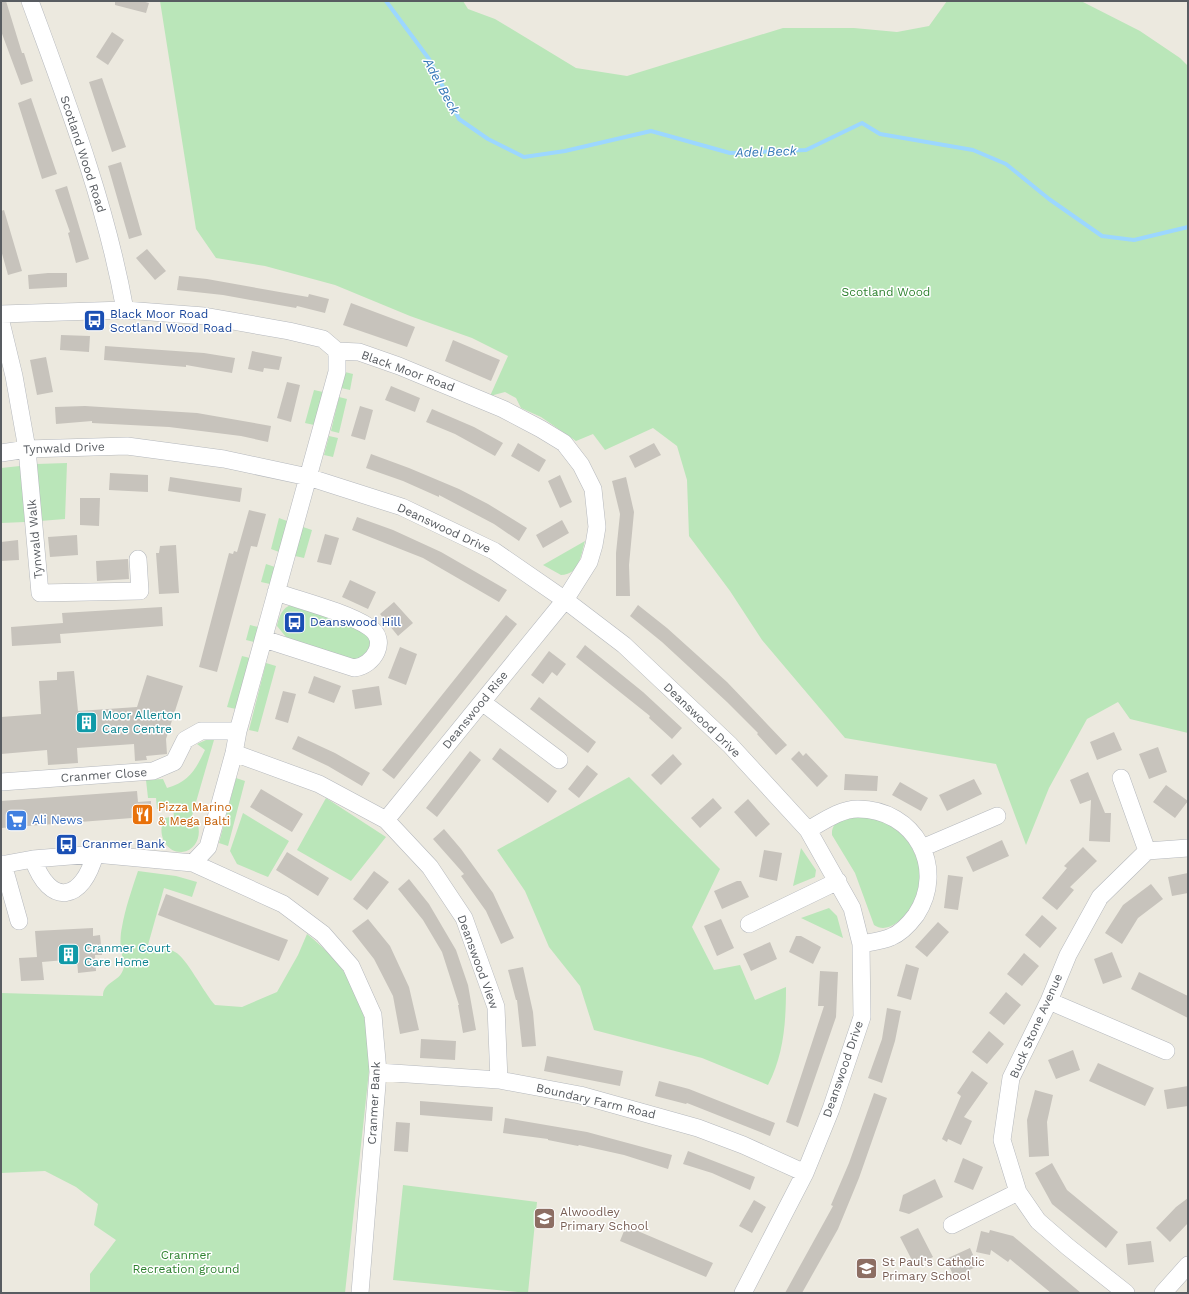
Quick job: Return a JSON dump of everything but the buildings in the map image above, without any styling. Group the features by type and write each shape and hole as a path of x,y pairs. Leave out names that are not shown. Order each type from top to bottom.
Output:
{"street":[{"name":"Scotland Wood Road","path":"30,1 76,125 97,193 118,274 125,310"},
{"path":"1,314 125,310 204,316 289,331 323,339 337,351 338,372 276,592 208,847 193,863"},
{"path":"1,322 14,376 27,449"},
{"name":"Black Moor Road","path":"337,351 358,352 468,393 548,433 564,443 573,452 593,489 597,527 589,562 565,600"},
{"name":"Tynwald Drive","path":"1,453 27,449 127,446"},
{"name":"Deanswood Drive","path":"127,446 224,459 308,477 402,507 494,551 565,600 636,656 730,745 808,830 852,908 861,944 862,1017 831,1109 805,1173 743,1293"},
{"name":"Tynwald Walk","path":"27,449 40,593 140,591 138,559"},
{"path":"264,639 354,668 368,664 376,653 377,639 369,627 332,611 276,592"},
{"name":"Deanswood Rise","path":"386,820 565,600"},
{"path":"482,702 559,760"},
{"name":"Cranmer Close","path":"1,782 153,772 174,762 184,740 201,731 238,731"},
{"name":"Deanswood View","path":"234,752 319,784 386,820 430,867 464,918 496,1007 499,1080"},
{"path":"1121,778 1147,851 1188,848"},
{"path":"808,830 835,814 858,809 880,812 901,822 917,838 922,848 927,859 929,882 923,904 910,923 892,937 861,944"},
{"path":"922,848 997,816"},
{"name":"Buck Stone Avenue","path":"1126,1293 1068,1247 1038,1220 1018,1192 1002,1140 1011,1078 1049,1001 1068,955 1100,897 1147,851"},
{"path":"32,859 38,874 46,884 57,891 67,893 76,890 83,883 90,870 95,854"},
{"name":"Cranmer Bank","path":"2,864 32,859 95,854 193,863 283,904 323,934 351,966 373,1015 378,1072 360,1293"},
{"path":"2,864 19,921"},
{"path":"749,924 838,881"},
{"path":"1049,1001 1166,1051"},
{"name":"Boundary Farm Road","path":"378,1072 499,1080 580,1095 698,1128 743,1145 805,1173"},
{"path":"952,1225 1018,1192"},
{"path":"1163,1293 1188,1265"}],"green space":[{"name":"Scotland Wood","path":"160,1 463,1 468,9 495,19 576,68 627,76 783,28 854,28 897,32 929,26 947,1 1081,1 1140,31 1180,58 1188,66 1188,733 1130,719 1118,702 1087,719 1049,788 1026,845 996,764 845,738 762,640 730,591 689,536 687,480 677,446 653,428 605,450 593,434 576,441 541,417 521,408 516,398 505,392 490,396 508,356 472,338 410,316 335,285 265,266 216,258 196,229"},
{"path":"345,372 353,374 350,390 341,388"},
{"path":"314,390 323,392 314,425 305,423"},
{"path":"339,397 347,399 339,433 331,431"},
{"path":"329,436 338,438 333,457 324,455"},
{"path":"67,463 65,519 40,521 36,464"},
{"path":"20,466 25,522 1,523 1,468"},
{"path":"279,518 287,521 279,552 271,549"},
{"path":"303,527 312,530 304,558 295,556"},
{"path":"585,541 578,563 572,572 561,575 543,565"},
{"path":"266,564 275,567 270,584 261,582"},
{"path":"292,605 355,627 370,637 372,650 352,662 286,637 277,626 283,610"},
{"path":"250,625 258,627 254,642 246,640"},
{"path":"242,656 250,658 236,709 227,707"},
{"path":"266,663 276,666 258,732 249,730"},
{"path":"206,740 214,740 192,816 196,820 198,826 198,837 193,847 182,852 176,851 171,849 164,841 161,829 165,818 174,816 173,809 157,809 156,798 148,798 146,780 163,779 167,788 181,782 195,769 205,750 197,744"},
{"path":"629,777 720,869 692,927 714,970 740,965 755,1000 786,987 785,1025 781,1050 778,1062 768,1085 702,1058 594,1030 580,986 549,947 525,891 497,850"},
{"path":"236,778 245,781 228,846 219,843"},
{"path":"326,798 386,837 351,881 297,850"},
{"path":"243,813 289,841 268,877 237,864 230,851"},
{"path":"859,817 881,821 901,834 911,846 919,866 920,887 918,894 909,910 903,917 889,927 881,928 874,925 855,873 832,835 832,830 837,823 845,819"},
{"path":"801,848 816,870 815,877 793,886"},
{"name":"Cranmer Recreation ground","path":"138,871 176,876 197,882 192,897 164,888 148,945 168,949 179,955 190,968 215,1005 242,1007 277,992 298,955 307,934 337,963 348,978 356,994 366,1029 369,1049 369,1071 345,1293 90,1293 90,1274 116,1240 94,1225 98,1204 76,1187 45,1171 1,1173 1,993 103,996 108,985 121,974 124,968 121,952 121,930"},
{"path":"829,908 837,916 843,938 801,918"},
{"path":"403,1185 537,1202 528,1293 393,1280"}],"waterway":[{"name":"Adel Beck","path":"386,1 429,59 459,119 488,139 524,157 565,151 651,131 730,153 806,150 862,123 880,134 973,150 1006,164 1049,199 1102,236 1134,240 1188,227"}],"place":[{"name":"Black Moor Road Scotland Wood Road","path":"95,321"},
{"name":"Deanswood Hill","path":"295,622"},
{"name":"Moor Allerton Care Centre","path":"86,722"},
{"name":"Pizza Marino & Mega Balti","path":"142,814"},
{"name":"Ali News","path":"17,820"},
{"name":"Cranmer Bank","path":"66,844"},
{"name":"Cranmer Court Care Home","path":"69,955"},
{"name":"Alwoodley Primary School","path":"545,1219"},
{"name":"St Paul's Catholic Primary School","path":"867,1269"}]}
